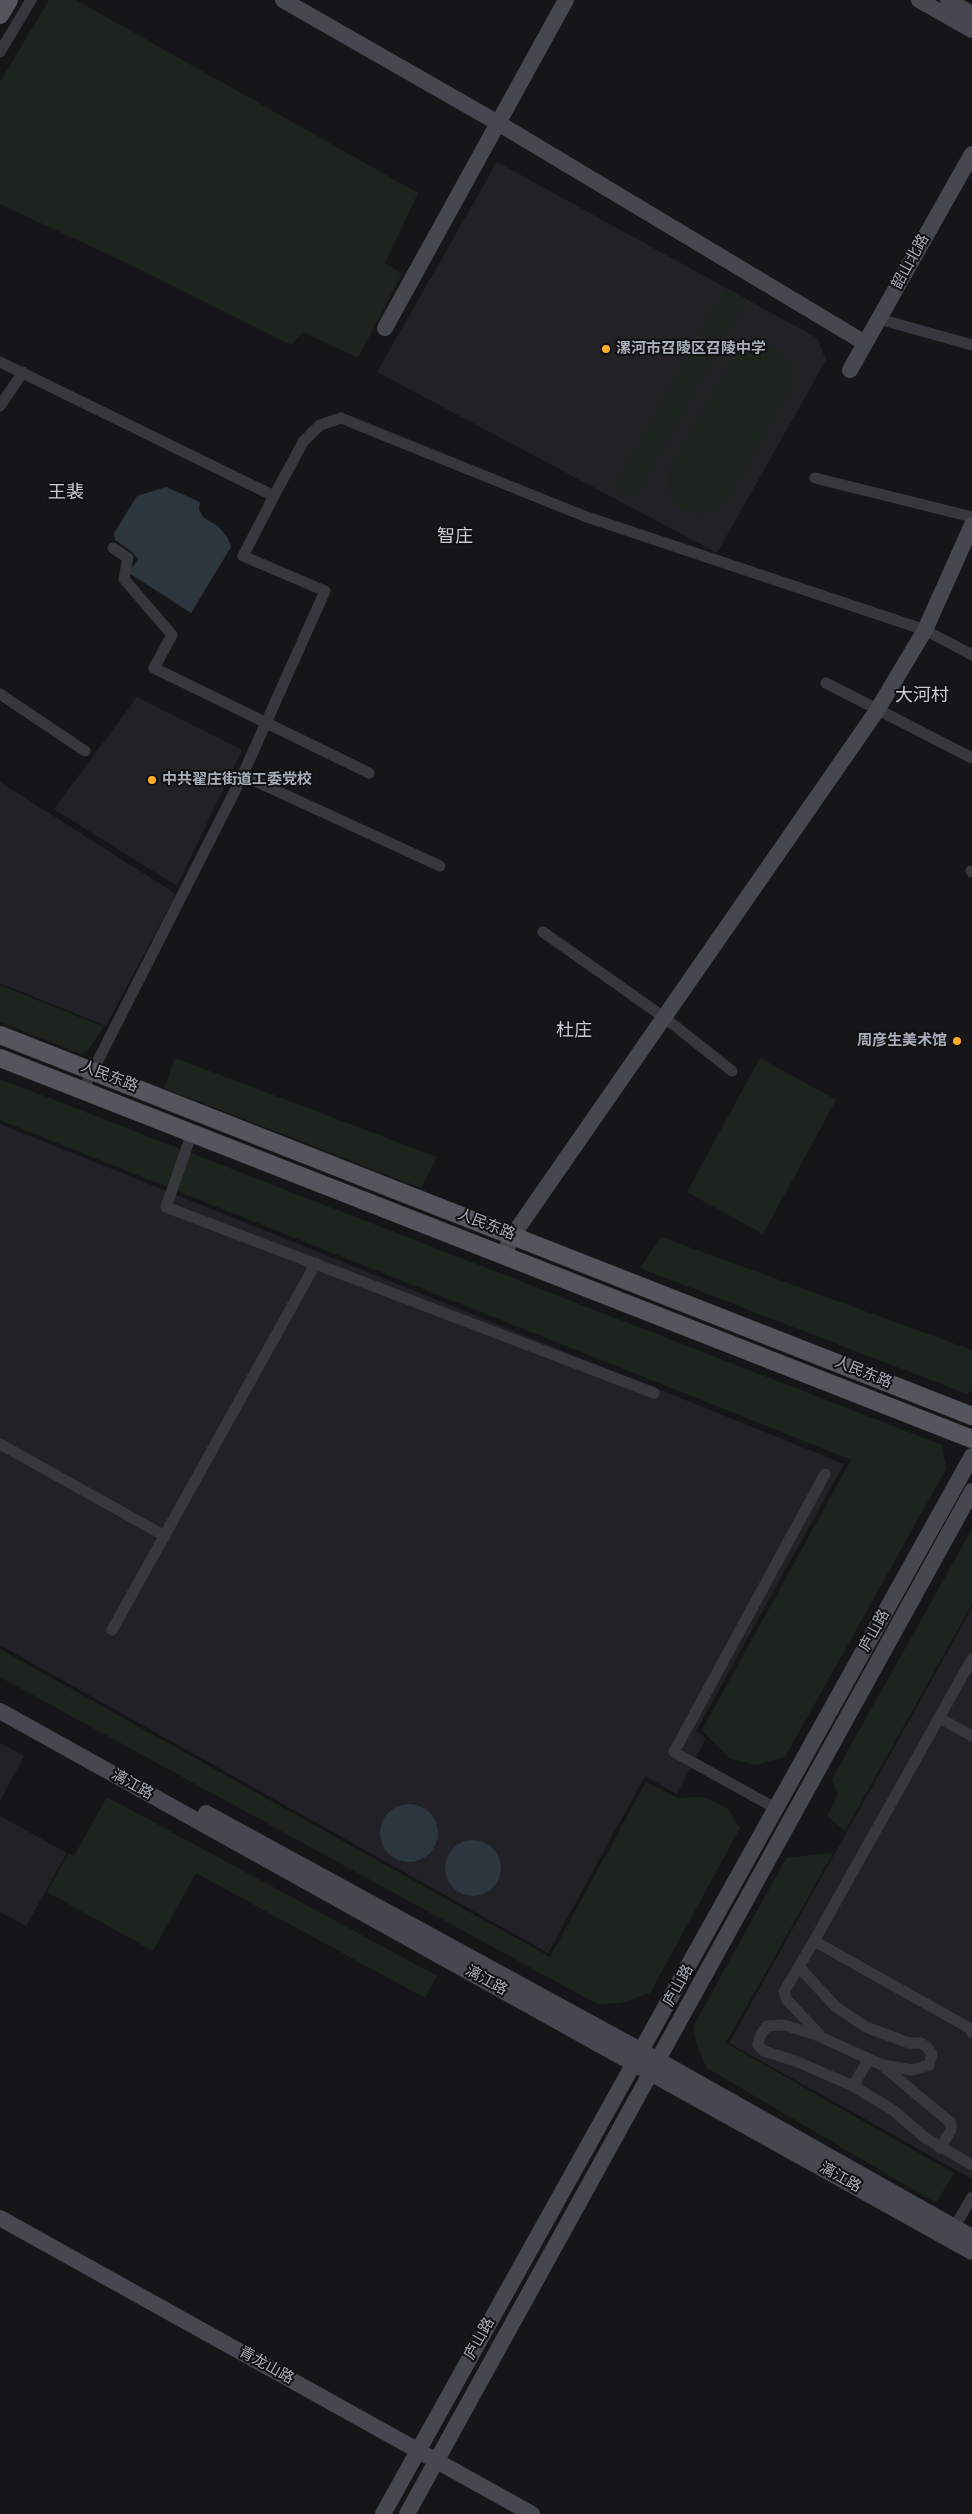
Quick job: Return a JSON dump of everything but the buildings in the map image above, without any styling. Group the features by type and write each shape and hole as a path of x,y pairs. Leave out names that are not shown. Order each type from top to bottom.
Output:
{"main road":[{"path":"0,15 9,0"},
{"name":"人民东路","path":"0,1035 972,1416"},
{"name":"人民东路","path":"0,1058 972,1439"}],"street":[{"path":"0,52 31,0"},
{"path":"283,0 498,123 866,342"},
{"path":"385,328 566,0"},
{"path":"920,0 972,30"},
{"path":"948,0 972,14"},
{"name":"韶山北路","path":"850,370 972,154"},
{"path":"879,319 972,345"},
{"path":"0,362 274,496"},
{"path":"0,406 23,372"},
{"path":"82,1090 242,775 325,591 243,556 303,442 320,425 341,418 584,516 925,630 972,655"},
{"path":"815,478 972,517"},
{"path":"503,1256 513,1235 877,710 925,630 972,525"},
{"path":"113,548 128,558 124,579 172,635 154,668 265,724 369,773"},
{"path":"826,683 972,758"},
{"path":"0,694 85,751"},
{"path":"242,775 440,866"},
{"path":"543,932 665,1018 732,1071"},
{"path":"192,1133 166,1207 654,1393"},
{"path":"112,1630 316,1264"},
{"path":"0,1444 165,1536"},
{"name":"庐山路","path":"383,2514 972,1456"},
{"path":"792,1818 674,1752 825,1474"},
{"name":"庐山路","path":"407,2514 972,1491"},
{"path":"824,2039 801,2017 787,2000 784,1992 972,1659"},
{"name":"漓江路","path":"0,1700 951,2233 972,2252"},
{"name":"漓江路","path":"0,1711 638,2057"},
{"path":"939,1718 972,1736"},
{"path":"814,1941 971,2029 972,2033"},
{"path":"799,1967 836,2007 866,2026 909,2043 921,2043 932,2054 929,2065 913,2070 882,2065"},
{"path":"795,2028 801,2017"},
{"path":"940,2148 951,2130 951,2123 882,2065 824,2039 784,2025 767,2026 760,2036 758,2045 764,2051 798,2062 853,2086 893,2110 924,2137 940,2148 972,2165"},
{"path":"853,2086 869,2059"},
{"path":"905,2083 913,2070"},
{"path":"951,2233 972,2197"},
{"name":"青龙山路","path":"0,2218 532,2514"},
{"name":"漓江路","path":"951,2233 972,2237"}],"shaded area":[{"path":"49,0 76,0 418,193 385,263 402,274 358,358 303,332 291,345 135,267 0,204 0,82"},
{"name":"漯河市召陵区召陵中学","path":"497,162 817,338 826,360 717,553 377,372"},
{"path":"725,289 746,301 635,499 614,488"},
{"path":"768,344 778,349 787,358 792,370 793,384 727,502 714,512 702,514 686,511 676,504 670,495 668,483 670,467 737,351 750,345"},
{"path":"166,487 200,502 199,510 204,518 218,526 228,538 231,547 191,613 129,573 138,559 131,551 115,540 114,533 137,496"},
{"name":"中共翟庄街道工委党校","path":"137,697 242,750 177,886 54,809"},
{"path":"0,782 176,894 106,1026 0,983"},
{"path":"0,985 104,1027 87,1051 81,1054 0,1022"},
{"path":"175,1058 437,1157 421,1188 164,1088"},
{"path":"760,1058 836,1100 763,1234 687,1192"},
{"path":"0,1079 942,1445 946,1469 785,1757 755,1765 729,1758 702,1730 851,1460 0,1120"},
{"path":"0,1124 844,1464 696,1731 706,1738 677,1794 645,1776 548,1953 0,1645"},
{"path":"661,1237 972,1350 972,1391 967,1394 640,1268"},
{"path":"972,1529 972,1604 845,1831 827,1816 838,1795 832,1779"},
{"path":"972,1608 972,2179 729,2043"},
{"path":"0,1649 550,1957 646,1782 677,1798 704,1797 727,1808 740,1828 650,1993 621,2003 597,2004 0,1677"},
{"path":"0,1743 24,1756 0,1801"},
{"path":"107,1797 437,1976 425,1998 196,1873 153,1951 47,1892 68,1853 74,1856"},
{"path":"409,1804 425,1809 433,1817 438,1833 433,1849 425,1857 409,1862 393,1857 385,1849 380,1833 385,1817 393,1809"},
{"path":"0,1816 67,1853 26,1926 0,1912"},
{"path":"473,1840 484,1842 493,1848 499,1857 501,1868 499,1879 493,1888 484,1894 473,1896 462,1894 453,1888 447,1879 445,1868 447,1857 453,1848 462,1842"},
{"path":"833,1853 726,2043 954,2173 936,2203 707,2068 697,2046 693,2027 786,1858"}],"place":[{"name":"漯河市召陵区召陵中学","path":"606,349"},
{"name":"中共翟庄街道工委党校","path":"152,780"},
{"name":"周彦生美术馆","path":"957,1041"}],"district":[{"name":"王裴","path":"66,493"},
{"name":"智庄","path":"455,537"},
{"name":"大河村","path":"922,696"},
{"name":"杜庄","path":"574,1031"}]}
